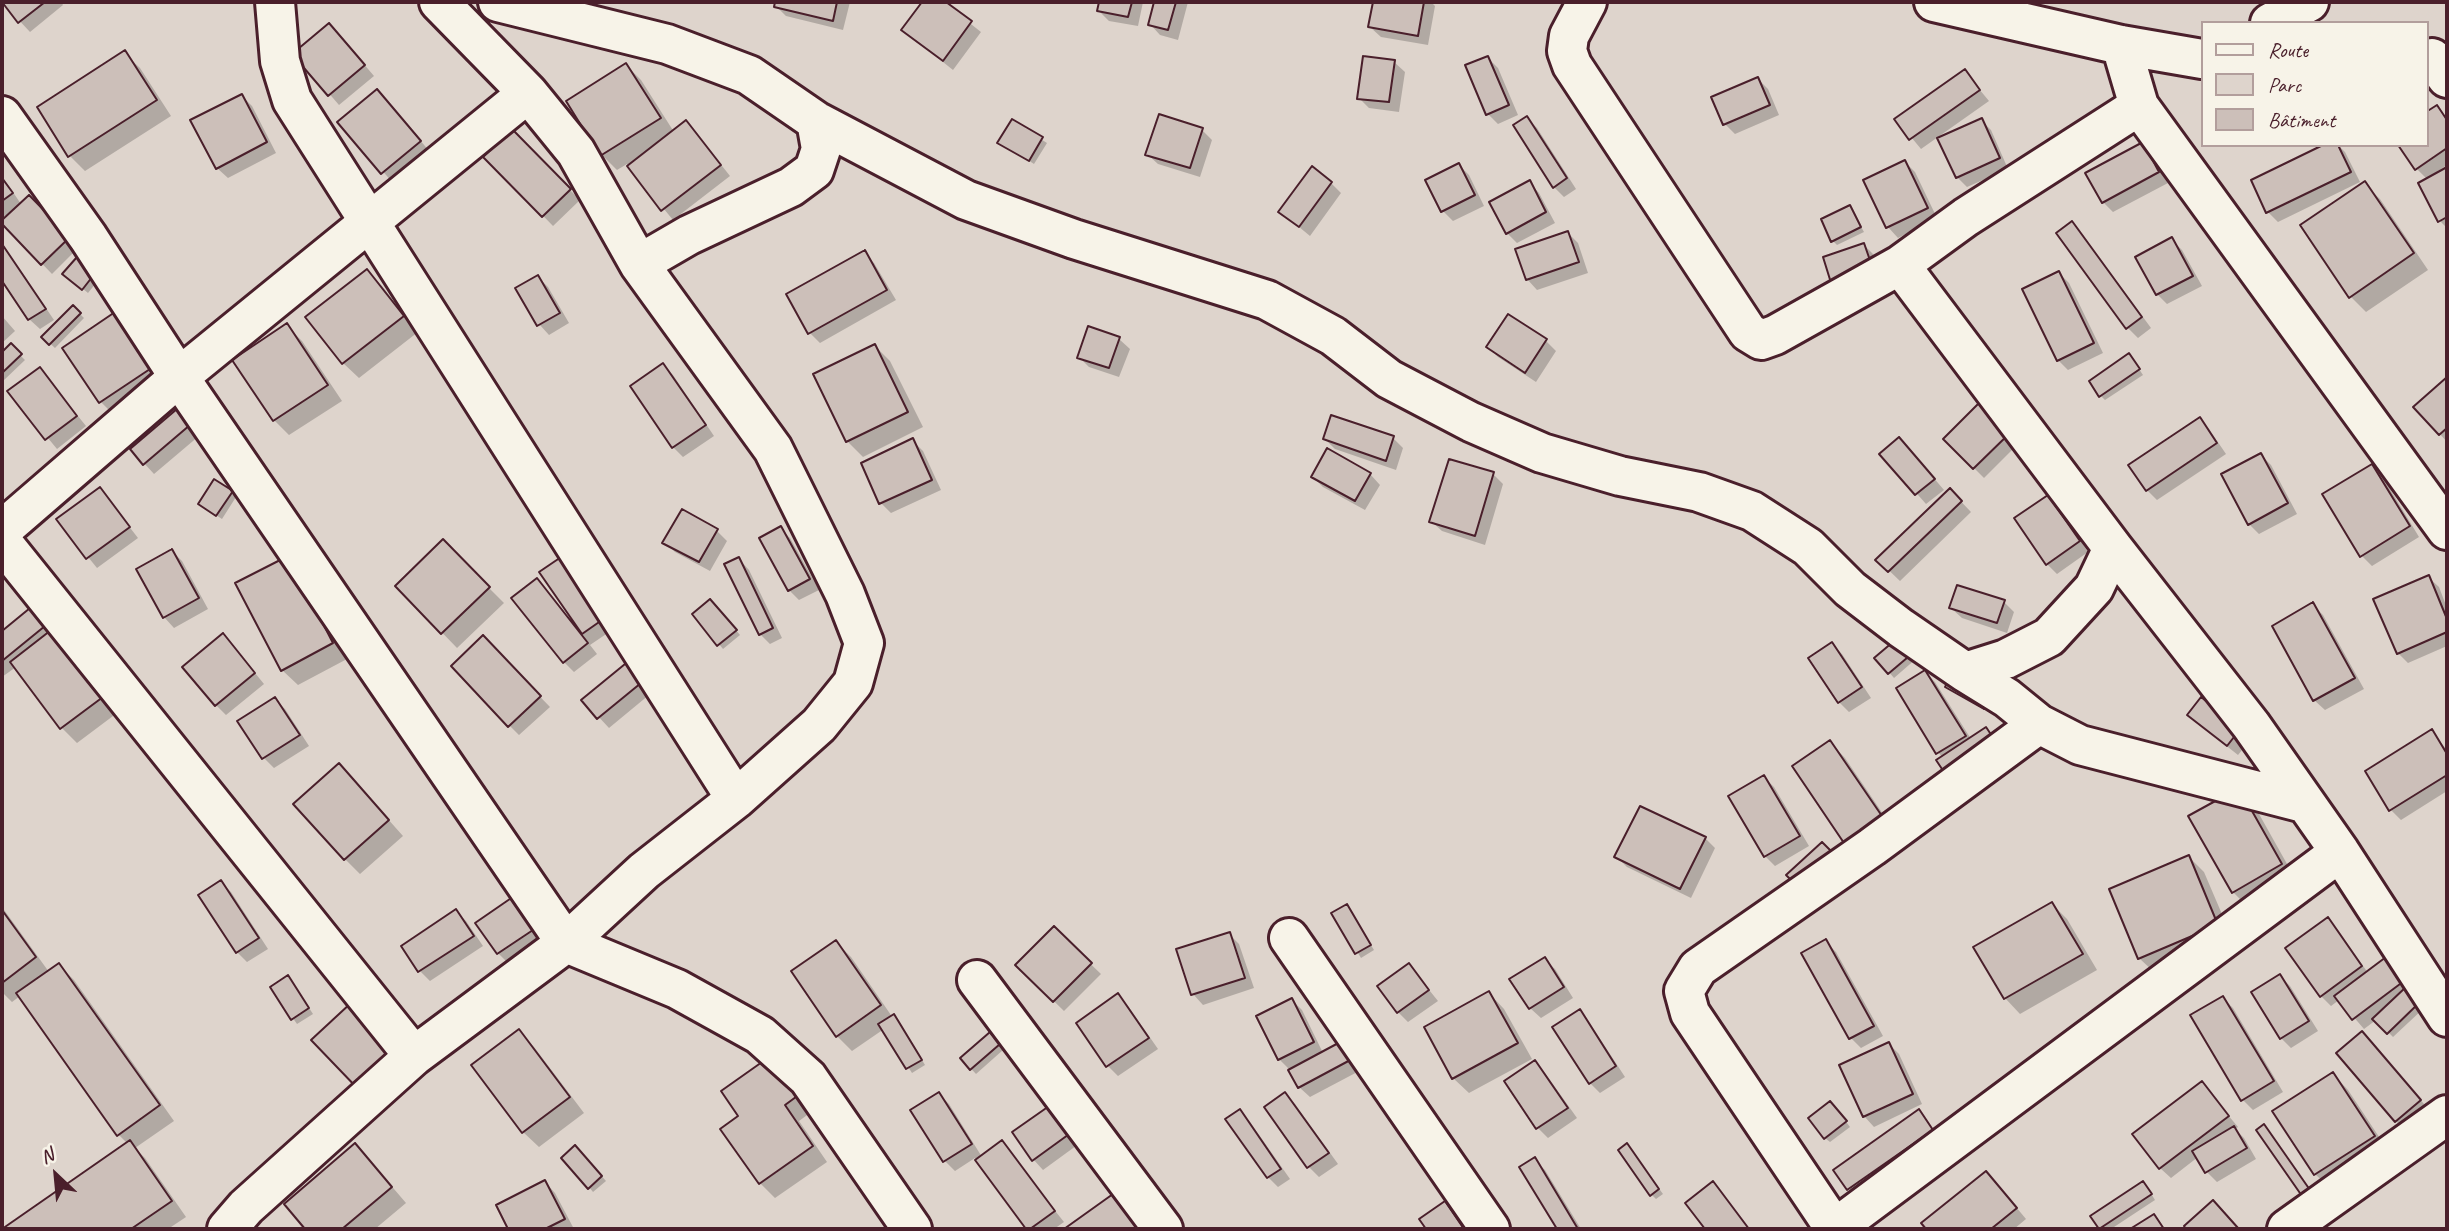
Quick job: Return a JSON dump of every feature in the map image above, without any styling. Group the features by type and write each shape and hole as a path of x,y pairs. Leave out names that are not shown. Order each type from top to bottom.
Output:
{"street":[{"path":"275,2 280,61 292,100 736,799"},
{"path":"227,1229 246,1207 414,1056 566,943 644,871 736,799 819,725 853,683 864,643 845,594 774,449 639,264 576,152 528,93 439,2"},
{"path":"498,2 667,44 749,75 816,121 966,200 1074,239 1267,300 1333,336 1389,379 1471,422 1542,453 1620,476 1699,492 1752,511 1808,547 1850,589 1965,672 2007,698 2039,724 2080,745 2304,803"},
{"path":"1587,2 1569,36 1567,51 1572,65 1748,332 1761,340 1775,335 1900,265 1966,217 2139,106"},
{"path":"1934,2 2121,45 2200,60"},
{"path":"2274,21 2309,2"},
{"path":"2121,45 2139,106 2447,530"},
{"path":"2,530 180,377 528,93"},
{"path":"2,116 88,237 180,377 566,943 677,989 760,1035 808,1078 912,1229"},
{"path":"639,264 689,235 791,187 814,170 821,149 816,121"},
{"path":"1900,265 2250,725 2340,852 2447,1017"},
{"path":"2,542 414,1056"},
{"path":"1965,672 2006,659 2049,636 2094,588 2113,548"},
{"path":"2039,724 1872,847 1698,968 1684,991 1690,1013 1834,1229 2340,852"},
{"path":"1289,937 1490,1229"},
{"path":"976,979 1163,1229"},
{"path":"2287,1229 2447,1115"}],"green space":[{"path":"2,2 2447,2 2447,1229 2,1229"}],"building":[{"path":"2,2 45,2 18,23"},
{"path":"775,2 837,2 833,21 774,7"},
{"path":"922,2 946,2 972,21 943,61 901,30"},
{"path":"1099,2 1132,2 1128,17 1097,11"},
{"path":"1154,2 1176,2 1168,30 1148,25"},
{"path":"1373,2 1424,2 1418,36 1368,27"},
{"path":"329,23 365,65 328,96 292,54"},
{"path":"125,50 157,100 68,157 37,107"},
{"path":"1363,56 1395,60 1389,102 1357,99"},
{"path":"1488,56 1509,105 1486,115 1465,65"},
{"path":"626,63 661,118 600,156 566,101"},
{"path":"1965,69 1980,90 1909,140 1894,119"},
{"path":"1758,77 1770,105 1723,125 1711,97"},
{"path":"377,89 421,141 381,174 337,122"},
{"path":"242,94 267,142 216,169 190,120"},
{"path":"2437,105 2447,120 2447,148 2415,170 2399,147 2428,147 2428,111"},
{"path":"1159,114 1203,128 1190,168 1145,155"},
{"path":"1527,116 1567,178 1553,188 1513,125"},
{"path":"1982,118 2000,158 1956,178 1937,138"},
{"path":"1012,119 1043,137 1029,161 997,143"},
{"path":"686,120 721,165 661,211 627,166"},
{"path":"512,129 571,189 542,217 483,157"},
{"path":"2143,142 2159,172 2102,203 2085,173"},
{"path":"2319,147 2339,147 2351,172 2266,213 2251,180"},
{"path":"1905,160 1928,208 1886,228 1863,180"},
{"path":"1459,163 1475,195 1441,212 1425,180"},
{"path":"1312,166 1332,182 1299,227 1278,212"},
{"path":"2447,167 2447,217 2438,222 2418,183"},
{"path":"2,178 13,193 2,201"},
{"path":"1530,180 1546,212 1506,234 1489,202"},
{"path":"2365,181 2414,253 2349,298 2300,225"},
{"path":"29,195 70,237 41,265 2,224 2,220"},
{"path":"1850,205 1861,227 1831,242 1821,219"},
{"path":"2072,221 2142,317 2126,329 2056,233"},
{"path":"1568,231 1579,262 1526,280 1515,249"},
{"path":"2172,237 2193,276 2156,295 2135,257"},
{"path":"1864,243 1874,272 1832,286 1823,257"},
{"path":"2,244 46,309 28,320 2,281"},
{"path":"865,250 887,290 808,334 786,294"},
{"path":"77,257 96,272 82,290 62,274"},
{"path":"367,269 404,316 342,364 305,317"},
{"path":"2059,271 2094,343 2057,361 2022,289"},
{"path":"538,275 560,313 537,326 515,288"},
{"path":"73,305 81,313 49,345 41,337"},
{"path":"118,310 156,365 99,403 62,348"},
{"path":"1508,314 1547,339 1525,373 1486,347"},
{"path":"287,323 328,385 273,421 232,360"},
{"path":"1088,326 1120,337 1109,368 1077,358"},
{"path":"11,343 22,354 2,373 2,352"},
{"path":"875,344 908,412 846,442 813,374"},
{"path":"2129,353 2140,369 2099,397 2089,381"},
{"path":"663,363 706,425 672,448 630,386"},
{"path":"40,367 77,416 45,440 7,391"},
{"path":"2447,377 2447,428 2439,435 2413,407"},
{"path":"1982,400 2013,430 1973,469 1943,439"},
{"path":"184,403 197,419 143,465 130,449"},
{"path":"1331,415 1394,436 1386,461 1323,439"},
{"path":"2200,417 2217,443 2146,491 2128,465"},
{"path":"1899,437 1935,479 1915,495 1879,454"},
{"path":"913,438 932,480 879,504 861,463"},
{"path":"1327,448 1371,473 1355,501 1311,477"},
{"path":"2261,453 2288,503 2248,525 2221,474"},
{"path":"1449,459 1494,472 1475,536 1429,522"},
{"path":"2372,464 2410,526 2360,557 2322,494"},
{"path":"214,479 233,491 216,516 198,504"},
{"path":"100,487 130,527 86,559 56,519"},
{"path":"1950,488 1962,501 1888,572 1875,560"},
{"path":"2048,495 2080,541 2046,565 2014,518"},
{"path":"682,509 718,529 699,562 662,543"},
{"path":"781,526 810,579 788,591 759,538"},
{"path":"443,539 490,587 441,634 395,586"},
{"path":"172,549 199,598 163,618 136,569"},
{"path":"570,551 612,613 582,634 539,572"},
{"path":"288,556 333,643 281,671 235,583"},
{"path":"739,557 773,628 759,635 724,564"},
{"path":"2429,575 2447,619 2447,632 2397,654 2373,599"},
{"path":"537,578 588,643 563,663 511,598"},
{"path":"1957,585 2005,600 1997,623 1949,608"},
{"path":"41,599 56,617 2,661 2,631"},
{"path":"710,599 737,630 717,646 692,614"},
{"path":"2313,602 2355,678 2313,701 2272,626"},
{"path":"55,627 107,694 60,729 10,662"},
{"path":"223,633 255,673 215,706 182,667"},
{"path":"483,635 541,696 508,727 451,666"},
{"path":"1900,636 1914,652 1888,674 1874,658"},
{"path":"1832,642 1862,687 1838,703 1808,658"},
{"path":"636,655 652,674 597,719 581,700"},
{"path":"1925,670 1966,736 1936,754 1896,688"},
{"path":"1954,671 1992,693 1984,709 1945,687"},
{"path":"275,697 300,735 262,759 237,721"},
{"path":"2201,697 2241,728 2227,746 2187,715"},
{"path":"1986,727 1998,745 1948,778 1936,760"},
{"path":"2432,729 2447,754 2447,775 2389,811 2365,771"},
{"path":"1830,740 1884,819 1846,846 1792,766"},
{"path":"339,763 389,820 344,860 293,804"},
{"path":"1764,775 1800,836 1764,857 1728,796"},
{"path":"2239,788 2282,864 2232,893 2188,816"},
{"path":"1640,806 1706,837 1680,889 1614,857"},
{"path":"1822,842 1832,852 1796,885 1786,875"},
{"path":"2189,855 2218,925 2138,959 2109,889"},
{"path":"221,880 259,938 236,953 198,895"},
{"path":"520,892 542,924 497,954 475,923"},
{"path":"2052,902 2083,954 2004,999 1973,947"},
{"path":"1347,904 1371,945 1355,954 1331,913"},
{"path":"456,909 474,936 418,972 401,946"},
{"path":"2,910 36,957 2,983"},
{"path":"2328,917 2362,966 2320,997 2285,948"},
{"path":"1054,926 1092,963 1053,1002 1015,965"},
{"path":"1230,932 1245,978 1191,995 1176,949"},
{"path":"1826,939 1874,1026 1849,1039 1801,953"},
{"path":"836,940 881,1005 836,1037 791,971"},
{"path":"1545,957 1564,987 1529,1009 1509,979"},
{"path":"2386,957 2404,981 2352,1020 2334,996"},
{"path":"59,963 160,1105 117,1136 16,993"},
{"path":"1409,963 1429,990 1397,1013 1377,986"},
{"path":"2280,974 2309,1021 2280,1039 2251,992"},
{"path":"288,975 309,1008 291,1020 270,987"},
{"path":"2406,987 2420,1002 2387,1034 2372,1019"},
{"path":"1489,991 1518,1043 1452,1079 1424,1027"},
{"path":"1118,993 1149,1038 1106,1067 1076,1023"},
{"path":"2223,996 2274,1081 2241,1101 2190,1015"},
{"path":"1292,998 1314,1042 1278,1060 1256,1016"},
{"path":"352,1002 400,1053 360,1091 311,1040"},
{"path":"1580,1009 1616,1066 1589,1084 1552,1027"},
{"path":"894,1014 922,1060 906,1069 878,1024"},
{"path":"519,1029 570,1097 522,1133 471,1065"},
{"path":"2362,1031 2421,1100 2395,1122 2336,1053"},
{"path":"990,1032 1000,1044 970,1070 960,1058"},
{"path":"1344,1040 1354,1058 1298,1088 1288,1070"},
{"path":"1889,1042 1913,1094 1863,1117 1839,1065"},
{"path":"772,1055 800,1094 785,1105 813,1146 759,1184 720,1129 738,1116 721,1091"},
{"path":"1535,1060 1568,1108 1536,1129 1504,1081"},
{"path":"2333,1072 2375,1136 2314,1175 2272,1111"},
{"path":"2202,1081 2229,1116 2159,1169 2132,1134"},
{"path":"939,1092 972,1144 943,1162 910,1110"},
{"path":"1285,1092 1329,1153 1307,1168 1264,1107"},
{"path":"1830,1101 1847,1121 1824,1139 1808,1118"},
{"path":"1052,1104 1072,1132 1032,1161 1012,1132"},
{"path":"1240,1109 1281,1169 1267,1178 1225,1119"},
{"path":"1919,1109 1933,1130 1847,1190 1833,1170"},
{"path":"2264,1124 2310,1190 2302,1196 2256,1130"},
{"path":"2234,1126 2247,1148 2205,1173 2192,1151"},
{"path":"130,1140 172,1201 131,1229 2,1229"},
{"path":"1002,1140 1055,1211 1030,1229 1026,1229 975,1160"},
{"path":"355,1143 392,1187 342,1229 305,1229 284,1204"},
{"path":"1627,1143 1659,1189 1650,1196 1618,1150"},
{"path":"575,1145 602,1176 588,1189 561,1158"},
{"path":"1535,1157 1578,1229 1557,1229 1519,1167"},
{"path":"1986,1171 2017,1208 1991,1229 1926,1229 1921,1223"},
{"path":"545,1180 565,1219 545,1229 508,1229 496,1205"},
{"path":"1713,1181 1749,1229 1705,1229 1685,1203"},
{"path":"2143,1181 2152,1194 2099,1229 2090,1216"},
{"path":"1120,1189 1139,1229 1064,1229"},
{"path":"2213,1200 2238,1228 2186,1229 2184,1226"},
{"path":"1445,1201 1464,1229 1426,1229 1419,1219"},
{"path":"2154,1214 2164,1229 2130,1229"}]}
